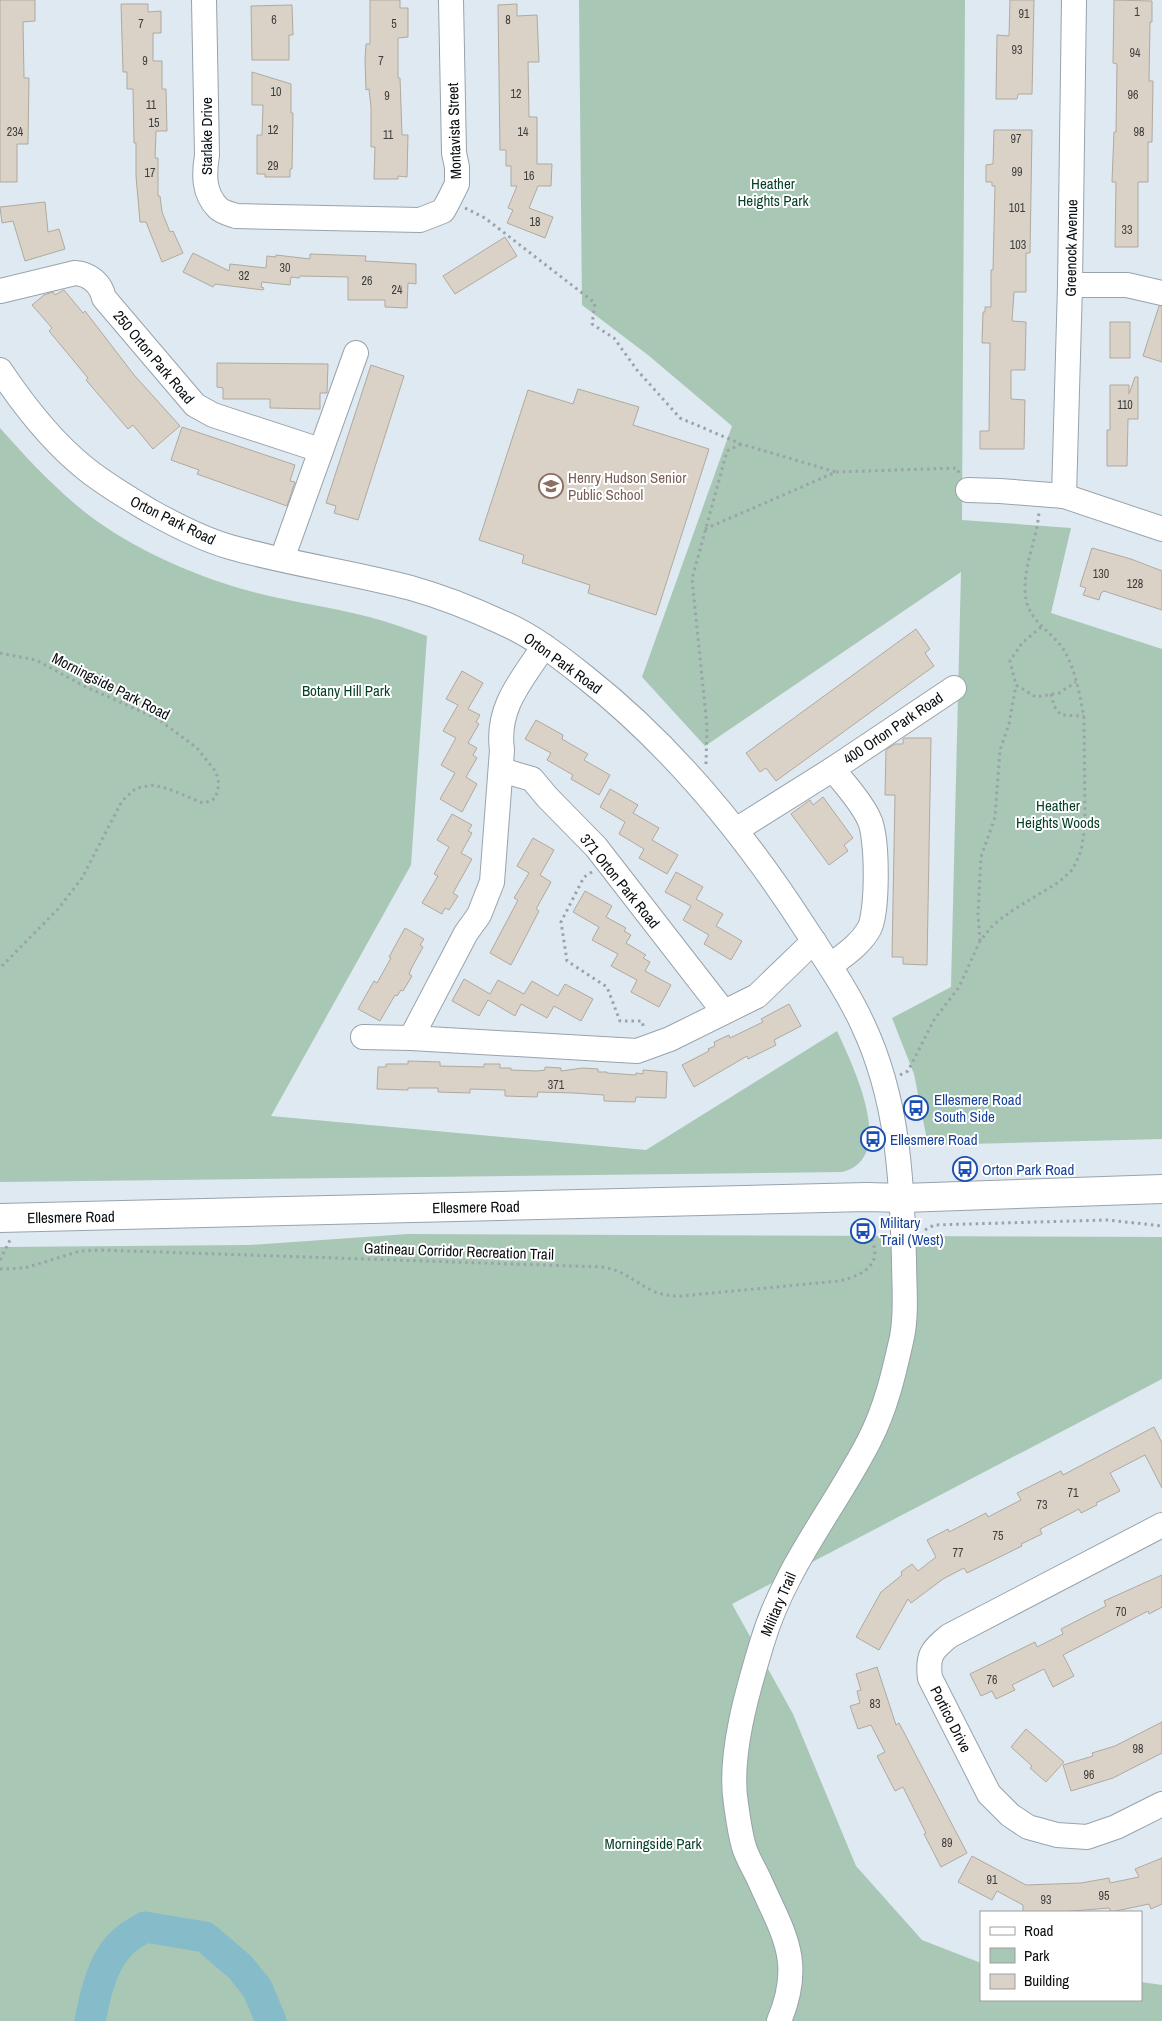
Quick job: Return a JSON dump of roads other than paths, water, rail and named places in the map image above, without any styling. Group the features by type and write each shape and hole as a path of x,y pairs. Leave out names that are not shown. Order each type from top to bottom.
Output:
{"main road":[{"name":"Ellesmere Road","path":"0,1218 867,1197 903,1198 1162,1189"}],"street":[{"name":"Starlake Drive","path":"204,0 207,155 205,171 206,184 210,196 219,210 236,216 336,219"},
{"name":"Montavista Street","path":"336,219 420,220 443,211 449,200 457,184 457,167 454,153 451,0"},
{"name":"Greenock Avenue","path":"1053,495 1070,285 1074,0"},
{"name":"250 Orton Park Road","path":"0,291 75,273 86,275 102,289 104,298 195,405 213,415 320,450"},
{"path":"1070,285 1128,285 1162,294"},
{"path":"282,558 356,353"},
{"name":"Orton Park Road","path":"0,370 44,429 81,465 125,496 168,521 208,539 255,553 409,587 452,601 509,625 544,646 601,689 639,723 668,750 736,830 783,894 830,966 864,1027 890,1100 903,1198"},
{"path":"968,490 1000,490 1053,495 1162,529"},
{"path":"411,1038 466,933 479,915 492,882 501,770 501,729 506,708 544,646"},
{"name":"400 Orton Park Road","path":"736,830 833,769 954,688"},
{"name":"400 Orton Park Road","path":"830,966 861,941 870,927 874,914 876,845 874,829 869,818 833,769"},
{"name":"371 Orton Park Road","path":"501,770 532,778 547,797 596,847 724,1012"},
{"path":"364,1037 637,1051 670,1039 757,996 814,942"},
{"name":"Military Trail","path":"779,2021 790,1990 792,1965 788,1945 744,1849 734,1787 739,1734 761,1646 782,1590 819,1523 872,1436 886,1404 895,1369 905,1313 903,1198"},
{"name":"Portico Drive","path":"1162,1525 949,1636 938,1645 929,1658 930,1678 990,1794 1010,1815 1028,1827 1057,1836 1087,1837 1116,1827 1162,1804"}],"waterway":[{"path":"90,2021 97,1989 111,1957 125,1940 145,1927 205,1937 240,1967 257,1988 271,2021"}],"place":[{"name":"Henry Hudson Senior Public School","path":"551,486"},
{"name":"Ellesmere Road South Side","path":"916,1108"},
{"name":"Ellesmere Road","path":"873,1139"},
{"name":"Orton Park Road","path":"965,1169"},
{"name":"Military Trail (West)","path":"863,1231"}],"park label":[{"name":"Heather Heights Park","path":"773,192"},
{"name":"Botany Hill Park","path":"346,690"},
{"name":"Heather Heights Woods","path":"1058,814"},
{"name":"Morningside Park","path":"653,1843"}]}
